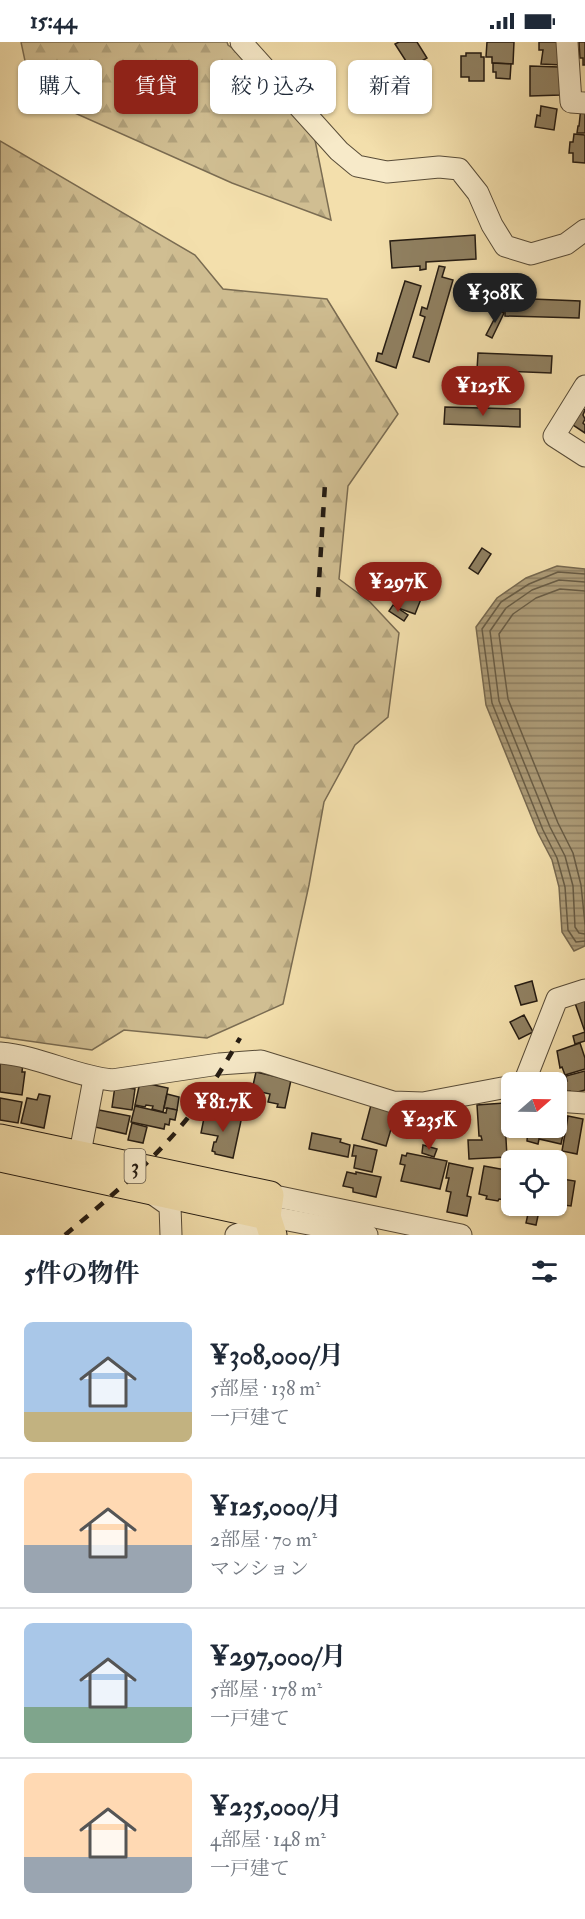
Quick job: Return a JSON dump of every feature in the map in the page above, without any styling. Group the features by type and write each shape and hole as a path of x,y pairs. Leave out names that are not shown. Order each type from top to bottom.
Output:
{"main road":[{"name":"3","path":"0,1138 146,1189 270,1215"},
{"name":"3","path":"0,1158 78,1164 270,1215"}],"street":[{"path":"241,42 339,151 357,166 387,172 439,167 459,169 478,193 492,225 505,246 531,254 566,244 585,230"},
{"path":"567,42 571,102 585,103"},
{"path":"585,386 554,436 585,456"},
{"path":"528,1072 558,999 585,990"},
{"path":"0,1053 16,1054 94,1079 112,1080 219,1064 261,1061 393,1102 423,1103 501,1088"},
{"path":"78,1164 94,1079"},
{"path":"567,1102 585,1103"},
{"path":"146,1189 170,1206 171,1235"},
{"path":"270,1215 357,1233"},
{"path":"236,1235 249,1230 270,1215 461,1235"},
{"path":"314,1235 357,1233"}],"green space":[{"path":"21,42 227,42 250,60 210,60 210,114 310,114 331,220 232,183 77,114 102,114 102,60 25,60"},
{"path":"0,141 195,255 223,289 327,299 398,414 348,486 339,579 370,602 399,633 388,717 355,745 324,802 309,885 283,1004 207,1038 124,1030 92,1050 0,1037"}],"water":[{"path":"557,566 585,569 585,946 574,951 562,932 559,887 552,860 538,833 486,705 476,627 497,598 526,578"}],"building":[{"path":"417,42 427,58 405,60 395,44"},
{"path":"487,42 514,42 513,64 492,63 492,57 486,57"},
{"path":"539,42 559,42 562,65 541,64 543,50 539,50"},
{"path":"579,42 585,42 585,65 583,65 583,58 580,58"},
{"path":"466,53 481,53 481,57 484,57 484,81 469,81 469,77 461,77 461,56 466,56"},
{"path":"493,63 511,64 510,79 496,78"},
{"path":"530,66 559,67 561,95 530,96"},
{"path":"541,106 557,109 554,130 535,127"},
{"path":"581,107 585,108 585,133 577,133 579,126"},
{"path":"574,134 585,135 585,163 573,162 573,153 569,153 570,142 573,142"},
{"path":"475,235 476,259 426,262 426,269 420,270 420,266 392,268 390,241"},
{"path":"439,266 445,267 442,277 453,280 429,362 413,357 425,317 420,315 422,307 427,309"},
{"path":"405,281 421,286 396,368 376,361 378,353 382,354"},
{"path":"505,298 580,301 579,318 505,316"},
{"path":"499,310 504,313 492,338 486,335"},
{"path":"478,353 552,356 551,373 477,370"},
{"path":"445,407 520,409 520,427 444,424"},
{"path":"581,407 585,410 583,423 585,433 570,423"},
{"path":"482,548 491,554 478,574 469,568"},
{"path":"408,593 421,599 415,614 398,608 399,606 396,605 400,596 403,597"},
{"path":"393,605 408,615 404,621 389,611"},
{"path":"532,981 537,1001 521,1005 515,986"},
{"path":"585,997 585,1032 575,1003"},
{"path":"524,1015 533,1032 519,1039 510,1022"},
{"path":"585,1032 585,1041 575,1044 573,1036"},
{"path":"580,1043 585,1058 585,1069 567,1074 562,1067 560,1068 557,1051"},
{"path":"0,1060 23,1063 22,1072 25,1072 22,1095 0,1092"},
{"path":"585,1071 585,1090 571,1094 570,1091 567,1092 567,1076"},
{"path":"256,1072 291,1080 285,1108 268,1102 270,1094 252,1090"},
{"path":"140,1082 168,1088 163,1112 152,1109 153,1106 135,1105"},
{"path":"115,1086 135,1089 132,1110 112,1107"},
{"path":"39,1094 50,1096 44,1128 21,1123 27,1098 37,1100"},
{"path":"167,1094 179,1097 177,1110 164,1108"},
{"path":"0,1098 22,1102 18,1123 0,1120"},
{"path":"233,1098 244,1100 242,1108 231,1106"},
{"path":"501,1103 501,1138 506,1138 507,1150 501,1150 501,1157 469,1159 468,1140 482,1140 479,1136 477,1105"},
{"path":"371,1105 396,1112 386,1146 362,1139"},
{"path":"135,1106 166,1113 167,1108 177,1110 175,1120 170,1119 169,1125 165,1124 164,1129 131,1122"},
{"path":"99,1110 130,1116 126,1134 95,1127"},
{"path":"205,1113 227,1118 228,1113 242,1116 233,1158 215,1154 212,1151 218,1136 201,1133"},
{"path":"568,1116 583,1119 577,1154 562,1150 564,1138 567,1138"},
{"path":"132,1123 147,1127 143,1143 128,1140"},
{"path":"312,1133 341,1139 340,1142 350,1145 348,1157 309,1149"},
{"path":"527,1138 562,1138 561,1144 539,1139 538,1144 527,1141"},
{"path":"354,1145 377,1150 372,1172 354,1168 356,1156 352,1156"},
{"path":"423,1145 437,1149 434,1157 422,1153"},
{"path":"407,1153 447,1161 440,1189 401,1181 405,1165 400,1164 402,1155 406,1156"},
{"path":"449,1163 473,1168 467,1196 471,1197 467,1216 447,1212 451,1192 446,1191"},
{"path":"484,1166 501,1169 501,1199 498,1201 486,1199 487,1196 479,1194"},
{"path":"347,1172 381,1177 376,1197 353,1192 353,1188 343,1186"},
{"path":"567,1180 575,1181 571,1206 567,1205"},
{"path":"528,1216 538,1216 536,1225 526,1223"}],"railway":[{"path":"318,597 325,484"},
{"path":"65,1235 128,1180 173,1136 208,1090 240,1038"}]}
